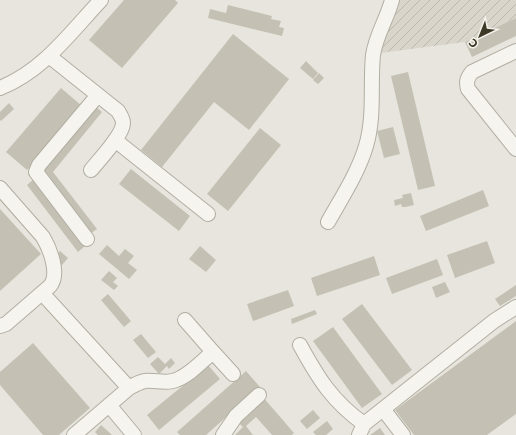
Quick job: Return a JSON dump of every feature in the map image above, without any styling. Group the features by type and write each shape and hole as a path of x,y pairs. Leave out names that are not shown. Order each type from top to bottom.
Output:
{"lane":[{"path":"0,88 14,82 33,70 49,56 101,0"},
{"path":"328,222 357,170 366,146 371,124 374,53 379,33 392,0"},
{"path":"516,51 476,70 469,75 466,84 468,89 516,149"},
{"path":"49,56 118,111 122,119 122,128 115,140 91,170"},
{"path":"87,239 36,172 38,165 98,95"},
{"path":"115,140 208,214"},
{"path":"0,188 43,237 48,246 55,276 53,282 42,293 6,324 0,326"},
{"path":"42,293 129,388"},
{"path":"300,345 312,367 329,392 362,429 383,409 494,321 516,307"},
{"path":"185,320 233,374"},
{"path":"74,435 129,388 144,381 170,382 176,380 185,376 213,352"},
{"path":"223,435 236,416 258,395"},
{"path":"108,405 134,435"},
{"path":"383,409 403,435"}],"shaded area":[{"path":"399,0 516,0 516,18 465,42 380,53 372,33"}],"building":[{"path":"124,0 175,0 178,3 122,68 89,40"},
{"path":"228,5 272,16 271,19 281,21 279,27 284,28 282,36 208,18 210,9 226,13"},
{"path":"516,18 516,36 472,57 465,42"},
{"path":"233,34 289,79 249,130 214,102 162,167 141,150"},
{"path":"306,61 318,73 313,79 300,68"},
{"path":"408,72 435,186 418,190 391,76"},
{"path":"319,73 324,78 318,84 313,80"},
{"path":"61,88 82,106 27,170 6,152"},
{"path":"9,103 14,109 1,121 0,112"},
{"path":"95,106 102,112 53,172 97,229 90,234 41,169"},
{"path":"393,127 400,154 384,158 377,131"},
{"path":"260,128 281,145 228,211 207,194"},
{"path":"131,169 190,216 179,231 119,184"},
{"path":"34,179 85,246 78,252 27,185"},
{"path":"483,190 489,206 426,231 420,216"},
{"path":"411,193 414,205 402,207 401,204 395,206 394,200 403,198 402,195"},
{"path":"0,209 41,254 0,291"},
{"path":"487,241 495,263 455,278 447,255"},
{"path":"107,245 119,256 125,249 134,256 128,263 137,270 129,279 99,254"},
{"path":"200,246 216,260 206,272 189,259"},
{"path":"60,251 68,258 62,265 54,258"},
{"path":"374,256 380,275 317,296 311,278"},
{"path":"437,259 443,275 392,294 386,278"},
{"path":"109,271 117,278 113,282 118,286 114,290 101,280"},
{"path":"445,282 450,292 436,298 432,287"},
{"path":"516,285 516,296 500,306 495,299"},
{"path":"288,290 294,306 253,321 247,304"},
{"path":"108,294 131,321 124,327 101,300"},
{"path":"362,304 412,370 392,385 342,319"},
{"path":"315,310 317,314 292,324 291,319"},
{"path":"516,321 516,414 487,435 414,435 395,410"},
{"path":"333,327 382,394 362,408 313,341"},
{"path":"141,334 156,352 148,358 133,340"},
{"path":"33,343 90,408 59,435 43,435 0,385 0,372"},
{"path":"158,357 165,364 171,358 175,363 169,369 167,366 159,374 150,364"},
{"path":"208,365 220,379 159,430 147,415"},
{"path":"246,371 260,387 206,435 180,435 177,432"},
{"path":"262,396 294,433 292,435 272,435 256,417 246,426 253,435 235,435 243,427 238,422 252,412 248,408"},
{"path":"313,410 320,418 307,429 300,421"},
{"path":"327,421 333,429 326,435 316,435 313,432"},
{"path":"101,425 112,435 98,435 95,432"},
{"path":"380,428 385,435 370,435"}]}
